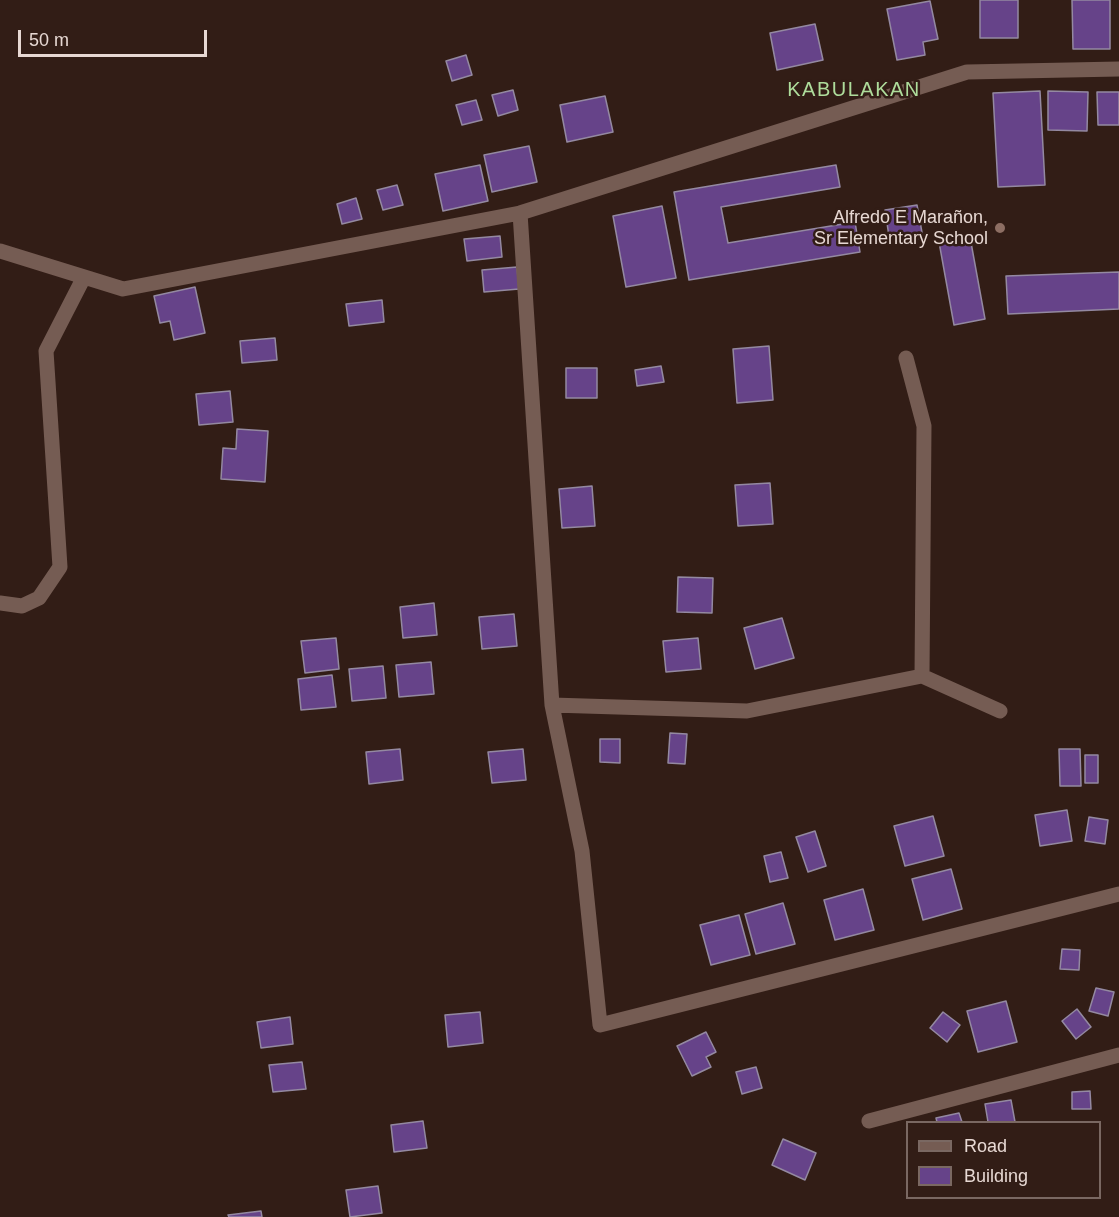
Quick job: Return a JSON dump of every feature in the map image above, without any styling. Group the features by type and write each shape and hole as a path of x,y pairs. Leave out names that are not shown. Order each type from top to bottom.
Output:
{"street":[{"path":"0,251 123,289 520,213 967,72 1119,69"},
{"path":"520,213 552,705 582,851 600,1025 1119,894"},
{"path":"0,603 22,606 39,598 60,567 46,351 84,277"},
{"path":"906,358 924,426 922,676"},
{"path":"552,705 747,711 922,676 1000,711"},
{"path":"869,1121 1119,1055"}],"building":[{"path":"980,0 1018,0 1018,38 980,38"},
{"path":"1072,0 1110,0 1110,49 1073,49"},
{"path":"930,1 938,39 923,42 925,55 897,60 887,9"},
{"path":"815,24 823,60 777,70 770,33"},
{"path":"466,55 472,75 452,81 446,61"},
{"path":"513,90 518,110 498,116 492,95"},
{"path":"1040,91 1045,185 998,187 993,93"},
{"path":"1048,91 1088,92 1087,131 1048,130"},
{"path":"1097,92 1119,92 1119,125 1098,125"},
{"path":"605,96 613,132 567,142 560,105"},
{"path":"476,100 482,120 462,125 456,105"},
{"path":"529,146 537,182 492,192 484,155"},
{"path":"480,165 488,201 443,211 435,174"},
{"path":"836,165 840,187 721,207 728,243 855,222 860,252 689,280 674,192"},
{"path":"397,185 403,205 383,210 377,190"},
{"path":"356,198 362,219 342,224 337,204"},
{"path":"917,205 923,238 890,243 885,210"},
{"path":"662,206 676,278 626,287 613,216"},
{"path":"500,236 502,257 467,261 464,239"},
{"path":"970,237 985,319 954,325 939,242"},
{"path":"517,267 519,289 484,292 482,270"},
{"path":"1119,272 1119,309 1008,314 1006,276"},
{"path":"195,287 205,333 174,340 170,321 160,323 154,296"},
{"path":"382,300 384,322 349,326 346,304"},
{"path":"275,338 277,360 242,363 240,341"},
{"path":"769,346 773,400 737,403 733,349"},
{"path":"661,366 664,382 637,386 635,370"},
{"path":"566,368 597,368 597,398 566,398"},
{"path":"230,391 233,422 199,425 196,394"},
{"path":"237,429 268,431 265,482 221,479 223,448 236,449"},
{"path":"770,483 773,524 738,526 735,485"},
{"path":"592,486 595,526 562,528 559,489"},
{"path":"678,577 713,578 712,613 677,612"},
{"path":"434,603 437,635 403,638 400,607"},
{"path":"514,614 517,646 482,649 479,617"},
{"path":"782,618 794,658 755,669 744,628"},
{"path":"336,638 339,669 305,673 301,641"},
{"path":"698,638 701,669 666,672 663,641"},
{"path":"431,662 434,694 399,697 396,665"},
{"path":"383,666 386,698 352,701 349,669"},
{"path":"332,675 336,707 301,710 298,679"},
{"path":"670,733 687,734 685,764 668,763"},
{"path":"600,739 620,739 620,763 600,762"},
{"path":"400,749 403,780 369,784 366,752"},
{"path":"523,749 526,780 492,783 488,752"},
{"path":"1059,749 1080,749 1081,786 1060,786"},
{"path":"1085,755 1098,755 1098,783 1085,783"},
{"path":"1067,810 1072,841 1040,846 1035,815"},
{"path":"933,816 944,856 905,866 894,826"},
{"path":"1089,817 1108,820 1105,844 1085,841"},
{"path":"815,831 826,866 808,872 796,837"},
{"path":"781,852 788,878 770,882 764,856"},
{"path":"951,869 962,909 923,920 912,879"},
{"path":"863,889 874,930 835,940 824,900"},
{"path":"783,903 795,944 756,954 745,914"},
{"path":"739,915 750,955 711,965 700,925"},
{"path":"1062,949 1080,950 1079,970 1060,969"},
{"path":"1096,988 1114,992 1108,1016 1089,1011"},
{"path":"1006,1001 1017,1042 978,1052 967,1011"},
{"path":"1077,1009 1091,1027 1076,1039 1062,1021"},
{"path":"480,1012 483,1043 448,1047 445,1015"},
{"path":"943,1012 960,1025 947,1042 930,1028"},
{"path":"290,1017 293,1044 261,1048 257,1022"},
{"path":"706,1032 716,1052 706,1057 711,1067 692,1076 677,1046"},
{"path":"302,1062 306,1089 273,1092 269,1065"},
{"path":"756,1067 762,1088 742,1094 736,1072"},
{"path":"1090,1091 1091,1109 1072,1109 1072,1092"},
{"path":"1011,1100 1015,1121 988,1121 985,1104"},
{"path":"959,1113 962,1121 937,1121 936,1118"},
{"path":"423,1121 427,1148 394,1152 391,1125"},
{"path":"783,1139 816,1153 805,1180 772,1165"},
{"path":"378,1186 382,1213 350,1217 346,1190"},
{"path":"261,1211 262,1217 229,1217 228,1215"}],"place":[{"name":"Alfredo E Marañon, Sr Elementary School","path":"1000,228"}],"district":[{"name":"KABULAKAN","path":"854,90"}]}
